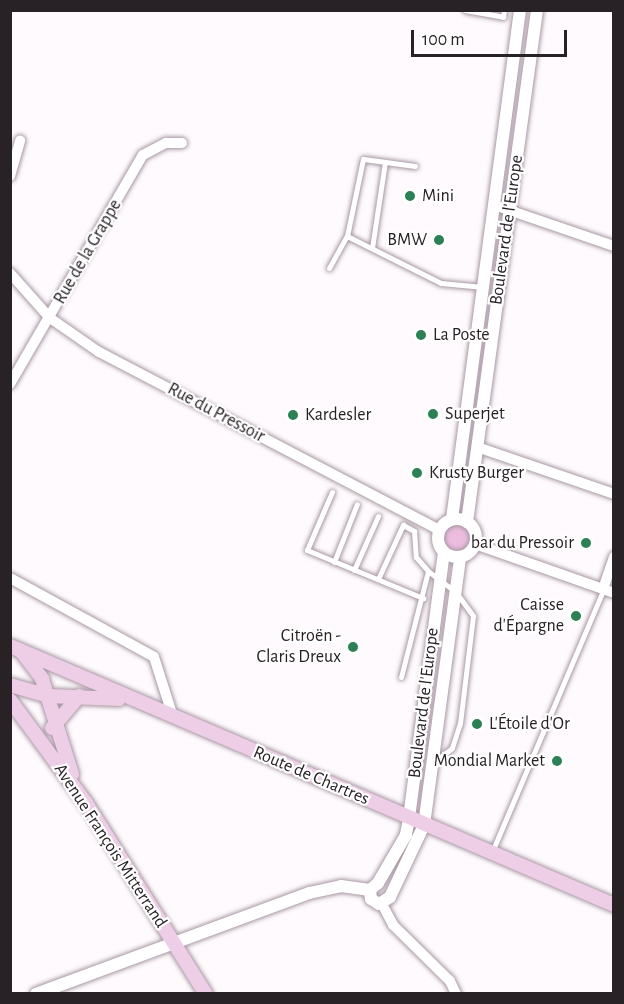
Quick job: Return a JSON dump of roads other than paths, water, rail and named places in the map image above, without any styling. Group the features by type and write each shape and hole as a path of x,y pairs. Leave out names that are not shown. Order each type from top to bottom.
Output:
{"main road":[{"name":"Route de Chartres","path":"13,647 409,819 614,905"},
{"path":"13,647 42,679 49,696 55,726 86,803"},
{"path":"10,685 49,696 79,696 139,703"},
{"path":"34,732 46,733 55,726 62,712 79,696"},
{"name":"Avenue François Mitterrand","path":"10,700 86,803 206,993"}],"street":[{"name":"Boulevard de l'Europe","path":"452,519 520,10"},
{"name":"Boulevard de l'Europe","path":"475,544 475,531 467,522 537,10"},
{"path":"10,176 20,140"},
{"name":"Rue de la Grappe","path":"10,384 143,155 166,143 182,142"},
{"path":"494,204 614,246"},
{"name":"Rue du Pressoir","path":"10,273 50,318 99,352 439,530"},
{"path":"477,447 614,494"},
{"path":"439,530 452,519 467,522"},
{"name":"Boulevard de l'Europe","path":"374,886 406,836 444,552 438,542 439,530"},
{"path":"444,552 460,557 475,544 608,591 614,557"},
{"name":"Boulevard de l'Europe","path":"382,904 388,900 390,891 424,825 460,557"},
{"path":"10,578 154,657 173,717"},
{"path":"420,736 435,738"},
{"path":"36,993 172,941 333,886 374,886 390,891"},
{"path":"374,886 371,899 382,904 393,925 450,981 456,993"}],"lane":[{"path":"465,10 503,17 504,10"},
{"path":"329,268 347,236 360,163 363,159 415,166"},
{"path":"372,248 385,162"},
{"path":"347,236 441,283 483,287"},
{"path":"332,492 307,548 334,562 423,598"},
{"path":"334,562 357,504"},
{"path":"354,570 378,516"},
{"path":"378,579 403,525 414,531 416,557 428,572 440,578 455,591 473,616 460,723 452,748 443,759 432,763"},
{"path":"401,677 428,572"},
{"path":"491,854 608,591"}],"place":[{"name":"Mini","path":"410,196"},
{"name":"BMW","path":"439,240"},
{"name":"La Poste","path":"421,335"},
{"name":"Superjet","path":"433,414"},
{"name":"Kardesler","path":"293,415"},
{"name":"Krusty Burger","path":"417,473"},
{"name":"bar du Pressoir","path":"586,543"},
{"name":"Caisse d'Épargne","path":"576,616"},
{"name":"Citroën - Claris Dreux","path":"353,647"},
{"name":"L'Étoile d'Or","path":"477,724"},
{"name":"Mondial Market","path":"557,761"}]}
